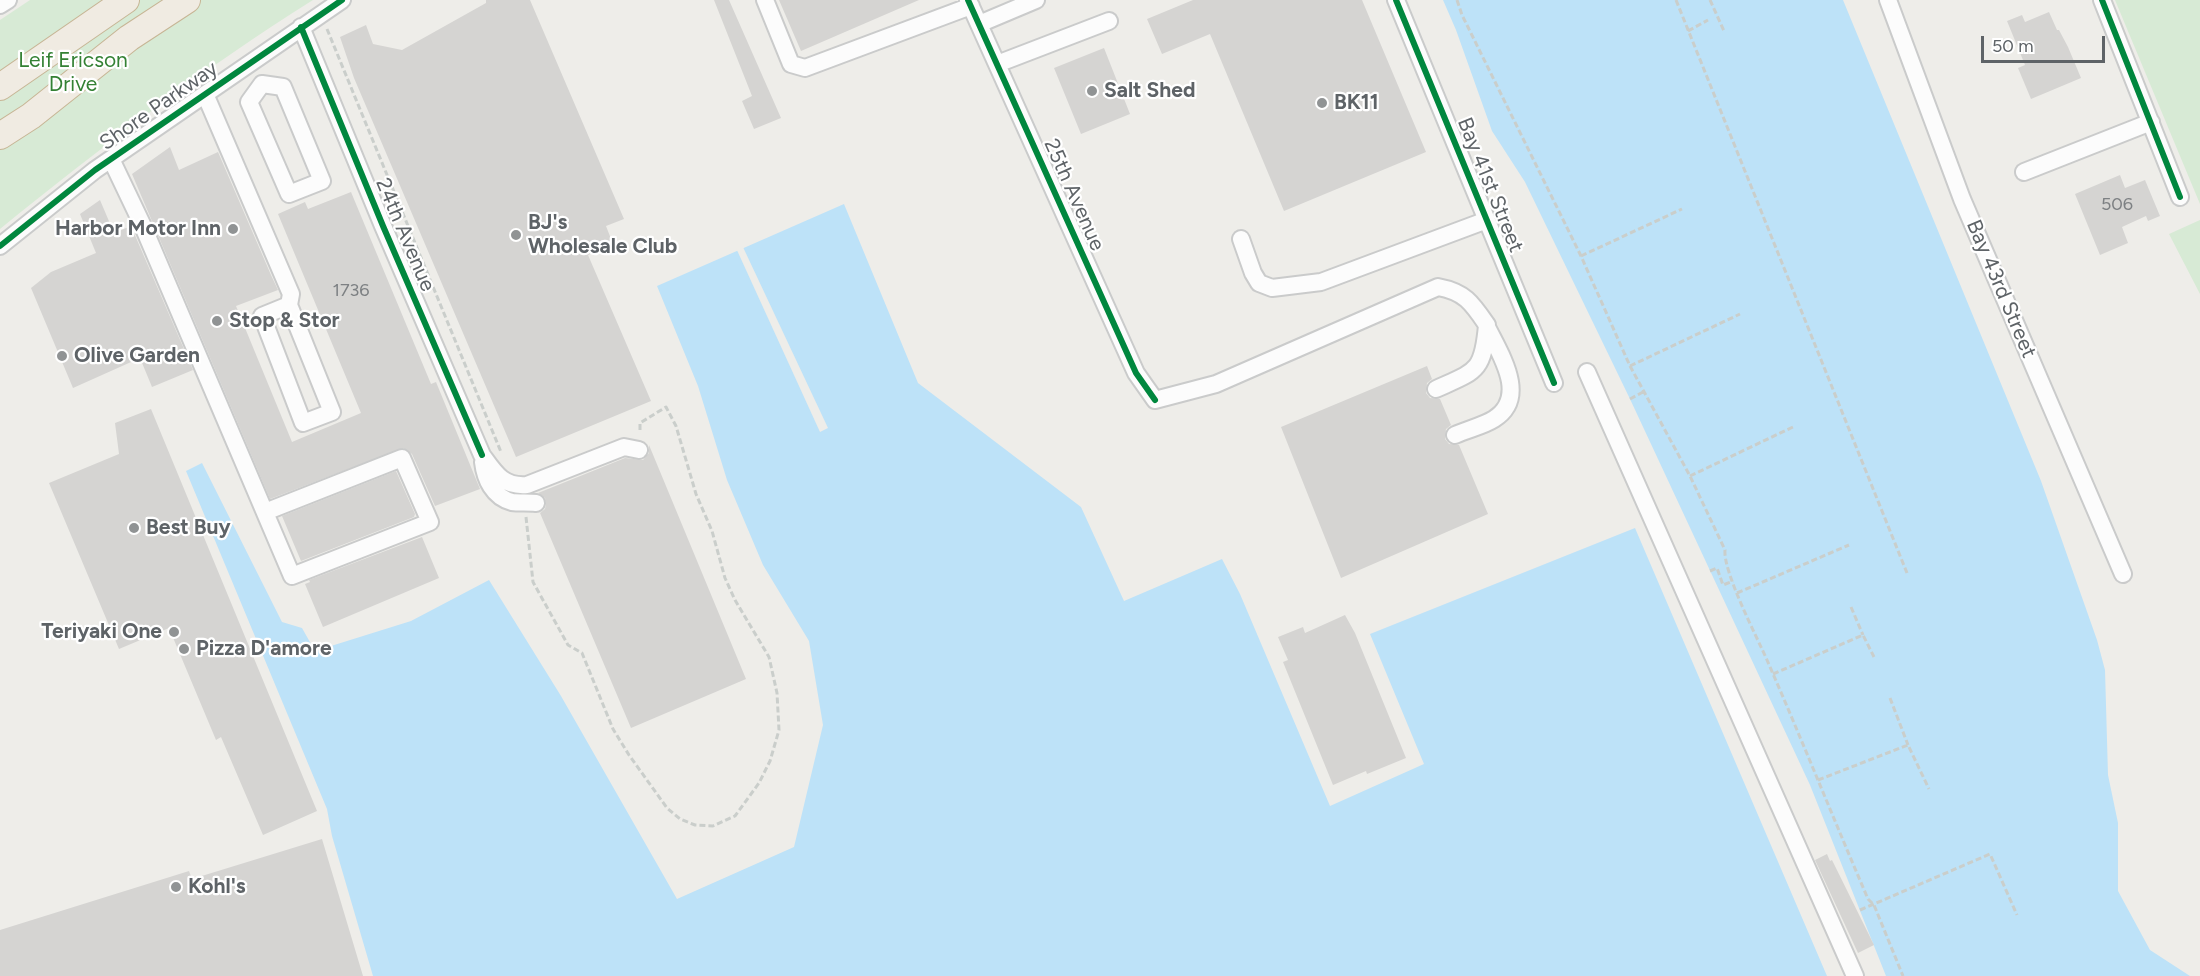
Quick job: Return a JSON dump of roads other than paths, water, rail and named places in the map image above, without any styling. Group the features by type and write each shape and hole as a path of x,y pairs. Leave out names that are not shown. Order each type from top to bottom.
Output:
{"highway":[{"path":"6,82 126,0"},
{"path":"0,142 129,38 187,0"},
{"path":"0,136 31,116"}],"street":[{"path":"0,5 8,0"},
{"name":"Shore Parkway","path":"0,246 111,159 342,0"},
{"path":"765,0 791,64 805,68 970,3"},
{"path":"979,24 1036,0"},
{"name":"Bay 41st Street","path":"1396,0 1554,383"},
{"name":"Bay 43rd Street","path":"1888,0 1962,199 2123,574"},
{"path":"2102,0 2180,197"},
{"name":"25th Avenue","path":"970,3 1136,373 1155,400 1216,384 1438,287 1453,290 1466,297 1487,325"},
{"path":"997,64 1109,21"},
{"name":"24th Avenue","path":"301,27 383,226 482,455 497,475 516,486 527,485 624,447 639,450"},
{"path":"251,62 262,84"},
{"path":"262,84 283,87 322,181 289,194 249,102 262,84"},
{"path":"205,94 291,294 289,304 332,412 303,423 262,316 289,304"},
{"path":"2024,172 2151,122"},
{"path":"111,159 133,204 292,576 430,522 402,458 265,512"},
{"path":"1241,239 1259,283 1272,288 1321,282 1487,220"},
{"path":"1436,389 1474,372 1481,358 1487,325"},
{"path":"1455,435 1494,419 1506,409 1511,400 1511,380 1508,369 1487,325"},
{"path":"1587,372 1855,976"},
{"path":"482,455 485,476 497,493 512,502 530,506"}],"water":[{"path":"1443,0 1843,0 2041,481 2097,640 2105,670 2108,775 2118,823 2118,891 2150,950 2190,976 1886,976 1810,785 1630,399 1525,182 1492,131"},
{"path":"844,204 918,383 1081,507 1124,601 1222,559 1240,594 1330,806 1424,764 1370,634 1635,528 1827,976 373,976 332,836 327,809 186,471 202,463 282,622 302,628 315,651 411,621 489,580 561,696 677,899 794,847 823,725 809,641 763,565 727,480 698,386 657,286"}],"place":[{"name":"Salt Shed","path":"1092,91"},
{"name":"BK11","path":"1322,103"},
{"name":"Harbor Motor Inn","path":"233,229"},
{"name":"BJ's Wholesale Club","path":"516,235"},
{"name":"Stop & Stor","path":"217,321"},
{"name":"Olive Garden","path":"62,356"},
{"name":"Best Buy","path":"134,528"},
{"name":"Teriyaki One","path":"174,632"},
{"name":"Pizza D'amore","path":"184,649"},
{"name":"Kohl's","path":"176,887"}],"park label":[{"name":"Leif Ericson Drive","path":"73,73"}]}
